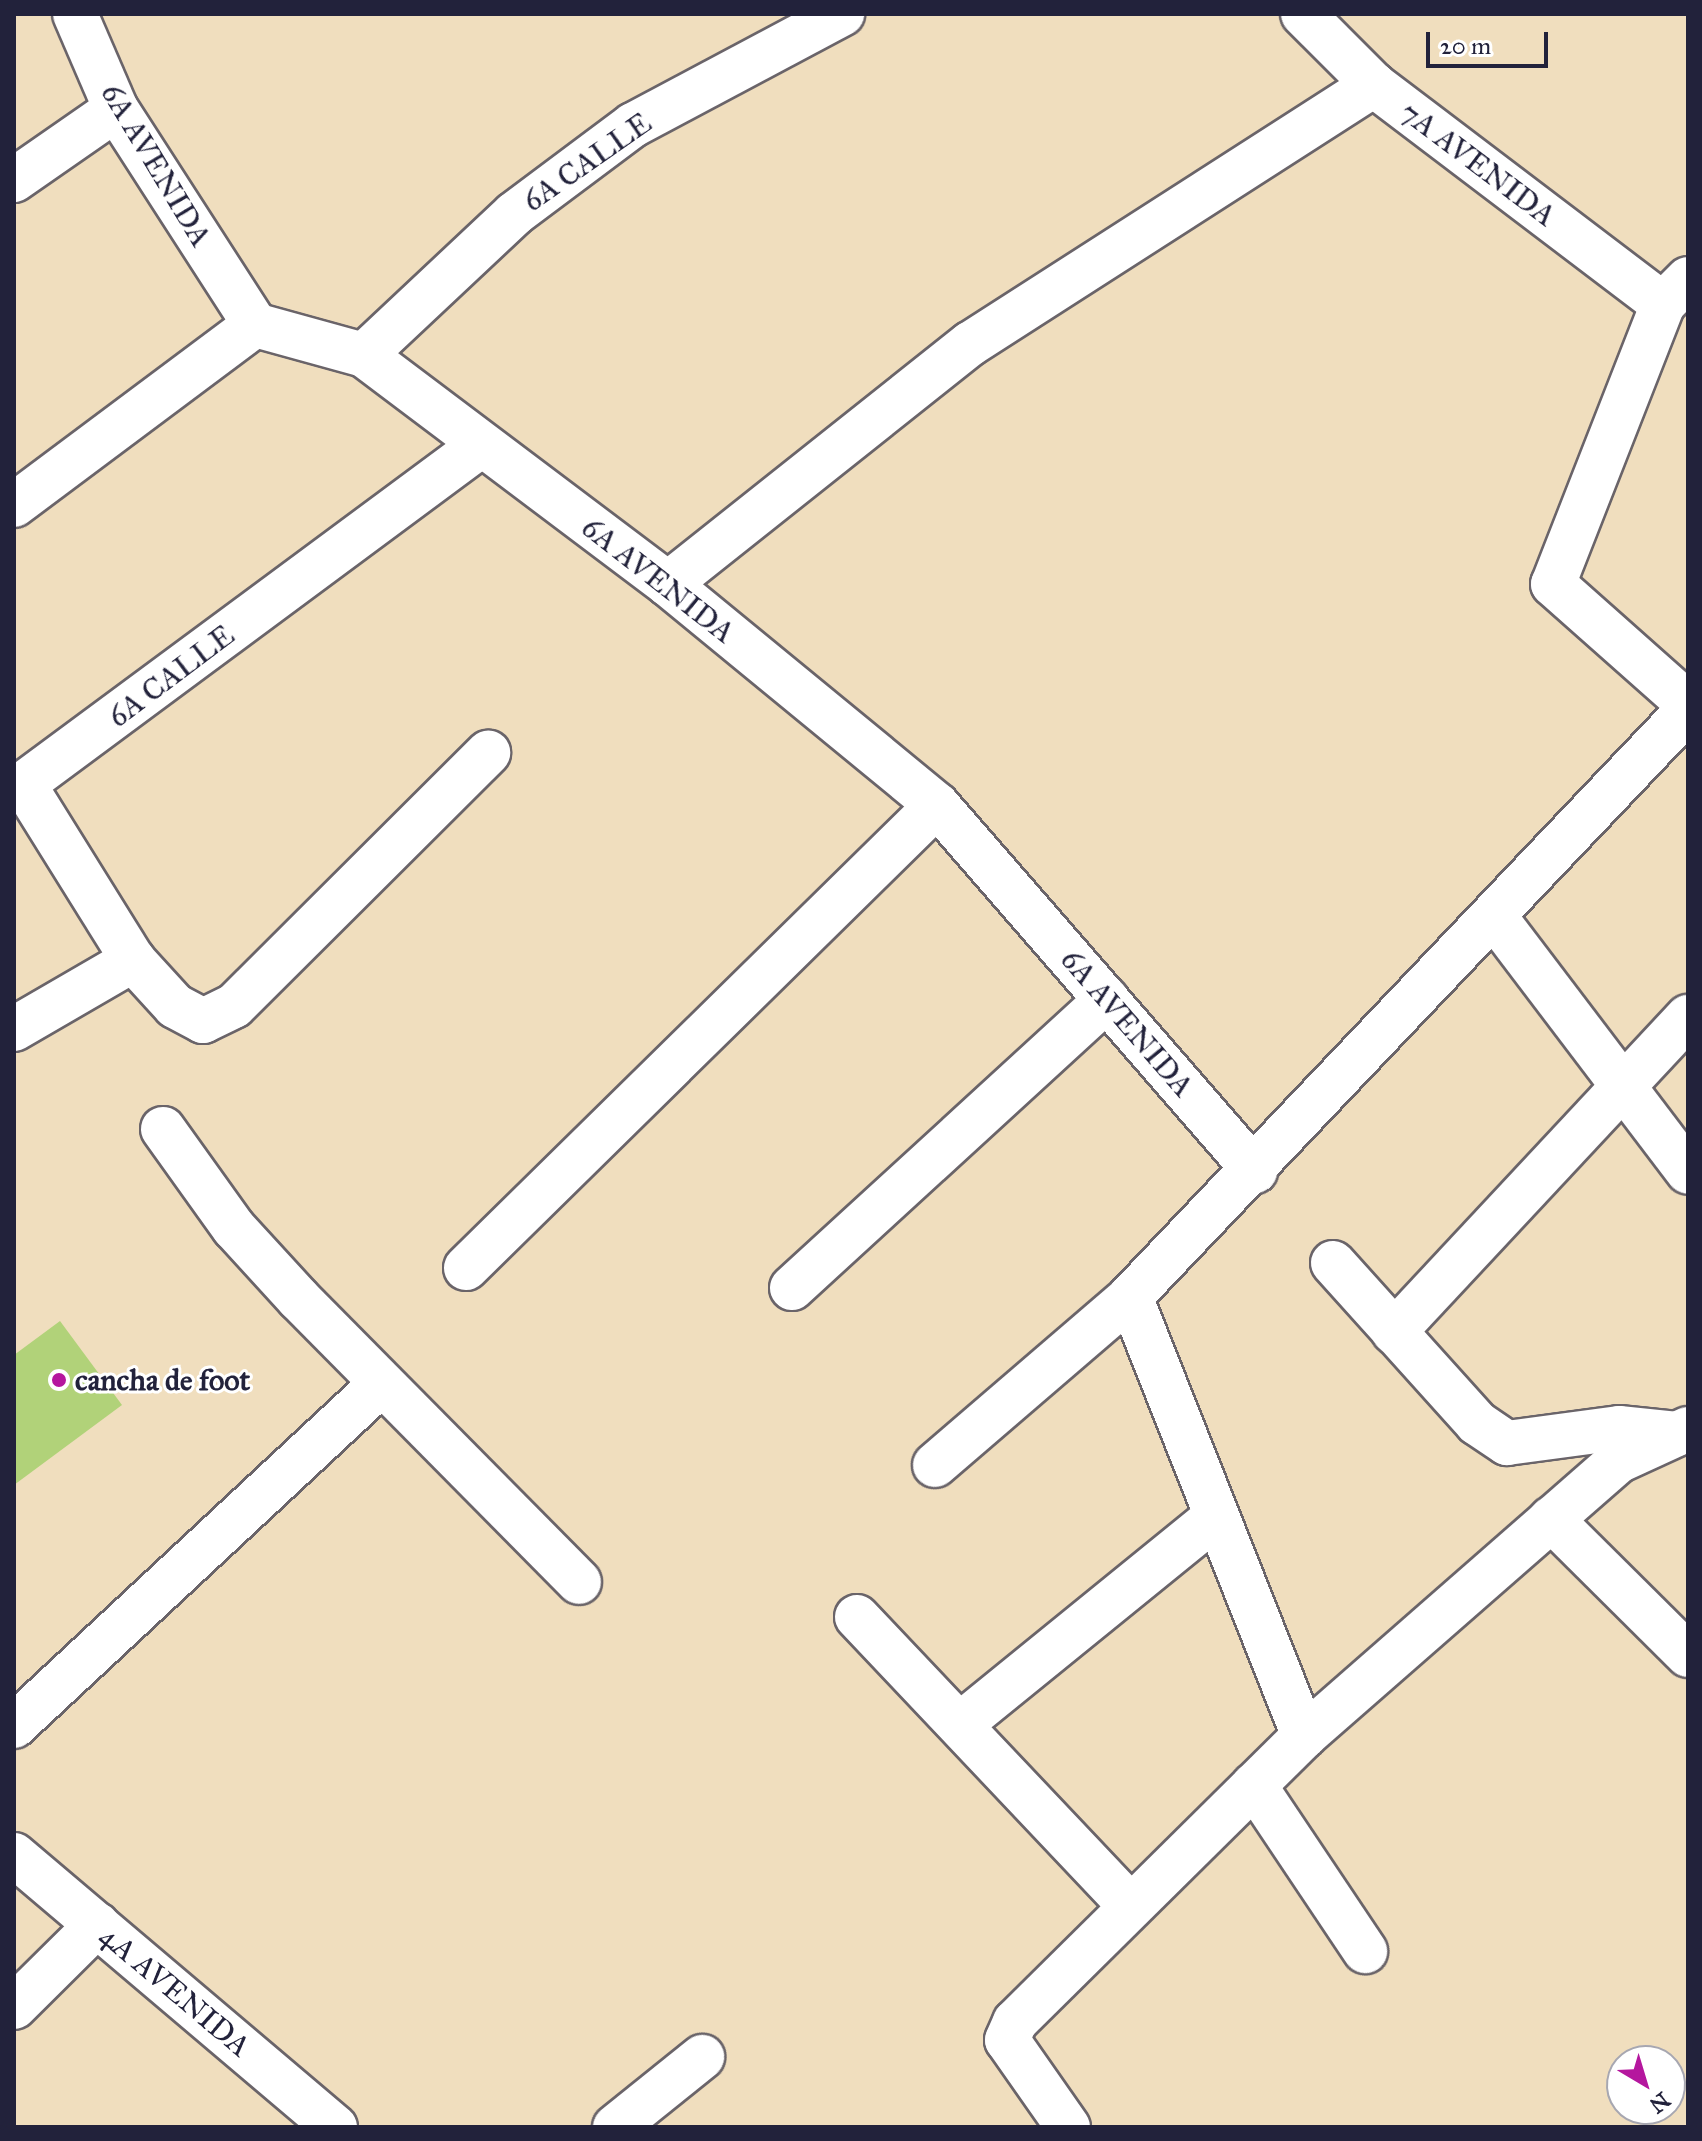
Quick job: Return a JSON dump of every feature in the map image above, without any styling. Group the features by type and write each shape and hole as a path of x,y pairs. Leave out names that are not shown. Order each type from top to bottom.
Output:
{"street":[{"name":"6A AVENIDA","path":"75,14 116,109 255,325 364,355 668,584 937,805 1255,1171"},
{"name":"6A CALLE","path":"364,355 514,214 633,125 842,14"},
{"name":"7A AVENIDA","path":"1303,14 1374,85 1675,292"},
{"path":"668,584 970,344 1374,85"},
{"path":"14,180 116,109"},
{"path":"935,1465 1130,1297 1255,1171 1688,707 1553,584 1675,292"},
{"path":"14,505 255,325"},
{"name":"6A CALLE","path":"19,788 481,445"},
{"path":"19,788 133,960 175,1006 203,1021 234,1006 488,753"},
{"path":"466,1268 937,805"},
{"path":"1494,916 1688,1172"},
{"path":"14,1029 133,960"},
{"path":"792,1288 1107,999"},
{"path":"1394,1332 1622,1084 1688,1017"},
{"path":"163,1129 234,1228 381,1384 579,1582"},
{"path":"1333,1263 1477,1423 1507,1443 1619,1428 1684,1432"},
{"path":"1130,1297 1304,1736"},
{"path":"14,1726 381,1384"},
{"path":"1068,2127 1007,2040 1015,2022 1129,1905 1304,1736 1618,1461 1684,1432"},
{"path":"962,1723 1217,1516"},
{"path":"1551,1519 1688,1655"},
{"path":"857,1617 962,1723 1129,1905"},
{"path":"1254,1785 1365,1951"},
{"name":"4A AVENIDA","path":"14,1855 335,2127"},
{"path":"14,2007 97,1925"},
{"path":"615,2127 702,2057"}],"green space":[{"name":"cancha de foot","path":"60,1321 122,1405 14,1485 14,1355"}],"place":[{"name":"cancha de foot","path":"59,1380"}]}
